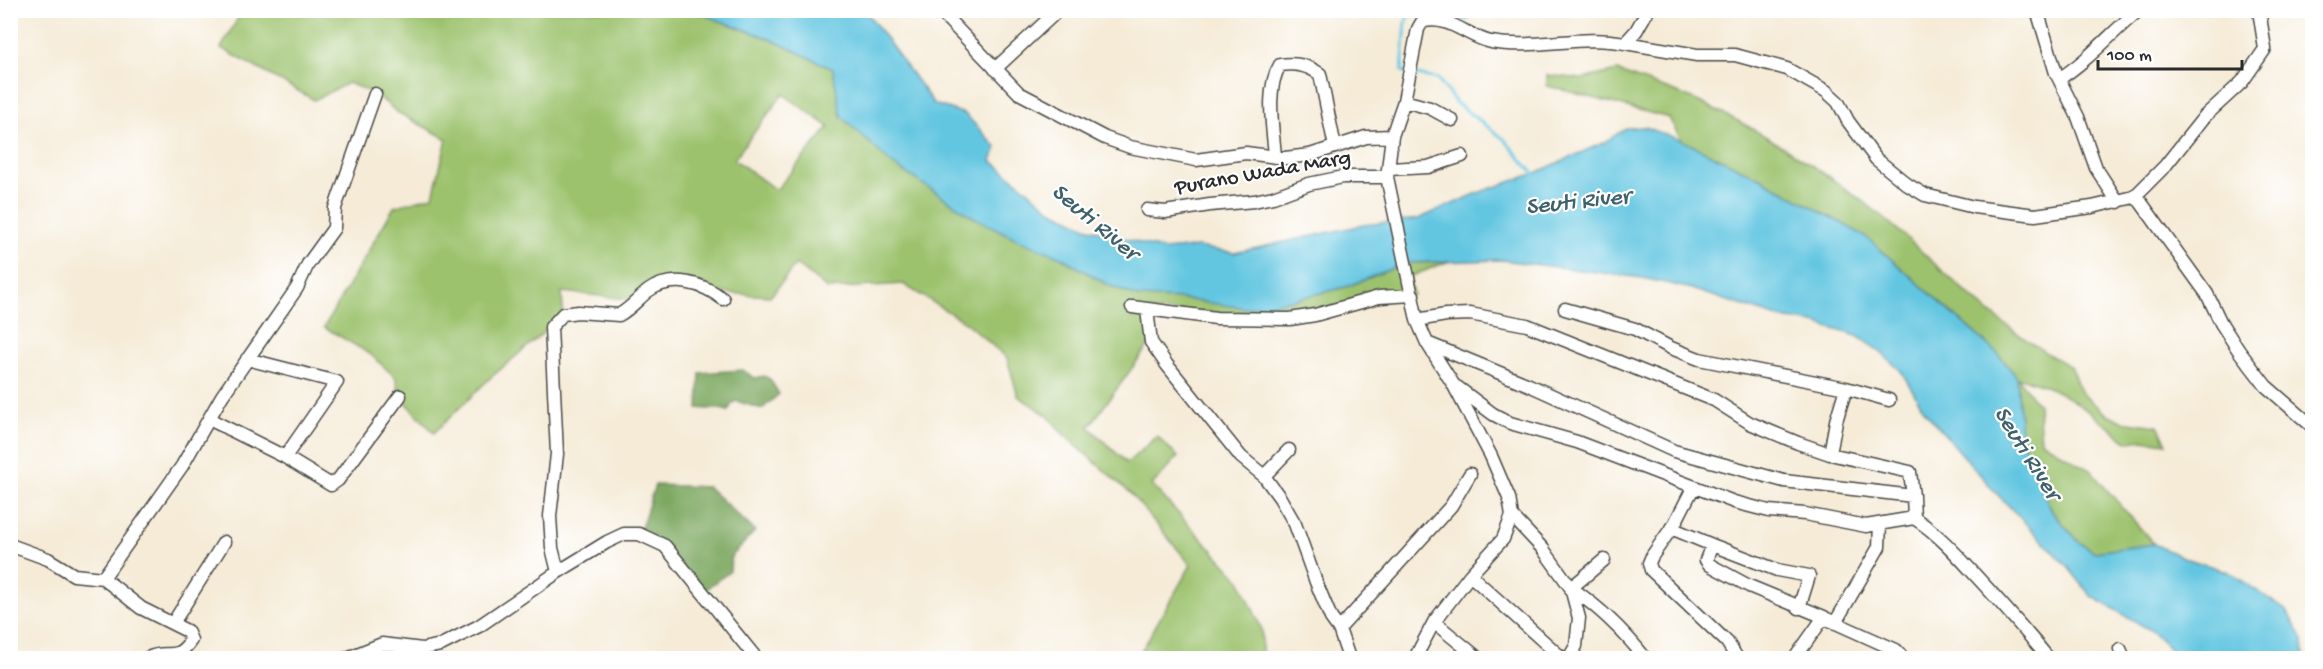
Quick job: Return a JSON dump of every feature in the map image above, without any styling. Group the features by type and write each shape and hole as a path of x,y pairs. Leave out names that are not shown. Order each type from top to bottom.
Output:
{"street":[{"path":"939,10 1019,93 1104,138 1130,147 1196,160 1246,153 1285,158 1310,155 1366,137 1392,136"},
{"path":"995,69 1054,14 1051,10"},
{"path":"1625,43 1636,31 1648,10"},
{"path":"2037,10 2059,79 2078,117 2096,168 2118,202"},
{"path":"2059,79 2082,65 2104,41 2139,10"},
{"path":"1415,658 1434,622 1470,575 1503,538 1512,516 1509,498 1491,456 1453,384 1427,343 1417,320 1388,178 1392,136 1404,101 1418,29 1422,22 1445,21 1490,42 1512,44 1605,39 1697,55 1735,55 1787,69 1826,91 1838,102 1848,121 1876,159 1908,185 1925,195 1974,207 2021,214 2058,213 2134,197 2165,166 2205,116 2242,82 2265,49 2259,10"},
{"path":"1275,156 1272,98 1274,75 1280,65 1308,66 1320,74 1335,147"},
{"path":"103,578 182,466 247,359 297,288 308,264 334,228 334,208 375,94"},
{"path":"1404,101 1430,108 1452,120"},
{"name":"Purano Wada Marg","path":"1147,210 1165,212 1254,201 1309,184 1343,177 1388,178 1462,156"},
{"path":"2134,197 2140,201 2207,294 2221,323 2266,386 2313,426"},
{"path":"558,572 552,548 550,516 557,454 551,327 562,314 578,312 619,315 651,289 683,282 704,286 723,299"},
{"path":"1132,308 1216,318 1290,319 1315,315 1379,297 1413,295"},
{"path":"1565,309 1635,329 1671,348 1699,359 1846,388 1889,400"},
{"path":"1147,310 1151,342 1241,457 1264,476 1295,524 1316,582 1331,618 1339,629 1349,658"},
{"path":"1417,320 1470,314 1527,325 1714,400 1750,423 1798,444 1830,454 1910,472 1914,518"},
{"path":"1427,343 1529,385 1674,451 1784,481 1913,496"},
{"path":"247,359 337,382 285,457"},
{"path":"1453,384 1493,414 1510,423 1577,442 1734,502 1769,511 1805,514 1866,526 1914,518 1930,528 1949,547 2048,658"},
{"path":"1830,454 1836,421 1846,388"},
{"path":"209,419 285,457 331,485 338,480 400,396"},
{"path":"1264,476 1289,450"},
{"path":"1339,629 1451,506 1470,474"},
{"path":"1693,488 1649,563 1651,570 1727,642 1737,658"},
{"path":"1512,516 1544,549 1570,588 1579,618 1576,646 1569,658"},
{"path":"1795,658 1829,620 1879,547 1880,524"},
{"path":"1671,528 1777,570 1809,576 1799,608"},
{"path":"347,658 382,644 422,649 441,645 479,626 558,572 624,534 639,534 665,546 756,658"},
{"path":"173,623 224,542"},
{"path":"1712,544 1706,560 1710,565 1749,586 1896,650 1903,658"},
{"path":"10,545 48,559 74,576 103,578 141,608 187,631 190,640 183,651 173,655 160,654 148,658"},
{"path":"1570,588 1604,560"},
{"path":"1470,575 1562,658"},
{"path":"1570,588 1597,606 1623,630 1645,658"},
{"path":"1434,622 1478,658"}],"green space":[{"path":"242,11 693,11 768,38 834,69 841,116 1061,257 1108,285 1138,297 1292,300 1346,287 1406,263 1447,262 1409,277 1413,295 1315,315 1147,311 1151,342 1089,427 1127,463 1157,436 1178,457 1152,485 1240,580 1262,630 1262,658 1137,658 1191,565 1130,493 1064,435 1047,415 1018,396 1007,358 965,322 903,284 827,289 796,264 771,296 725,293 683,282 638,300 562,292 563,314 488,380 434,433 400,396 396,378 370,354 324,327 394,207 433,196 447,139 397,112 375,94 348,83 314,100 221,48","holes":["783,94 829,127 776,190 734,159"]},
{"path":"1617,71 1709,106 1756,130 1801,158 1877,212 1998,319 2026,340 2071,367 2080,392 2104,412 2121,421 2158,426 2167,443 2143,440 2128,442 2062,394 2033,381 2018,378 2038,405 2041,441 2090,470 2154,544 2095,552 2080,543 2053,513 2029,460 2021,436 2017,377 1997,353 1865,236 1760,178 1681,140 1669,118 1547,86 1547,75 1582,79"},
{"path":"743,370 754,378 764,376 770,379 779,394 762,409 736,401 728,411 698,408 700,373"},
{"path":"655,485 708,487 755,531 731,557 730,571 702,592 665,546 639,534"}],"water":[{"name":"Seuti River","path":"693,11 866,11 934,104 965,114 997,148 991,160 1053,211 1086,227 1164,250 1197,247 1234,253 1363,225 1418,219 1480,192 1533,174 1605,142 1626,128 1645,127 1681,140 1760,178 1865,236 1997,353 2017,377 2021,436 2029,460 2053,513 2080,543 2095,552 2154,544 2185,558 2229,572 2287,611 2303,640 2304,658 2179,658 2152,631 2091,596 2068,567 1997,494 1926,413 1901,371 1879,351 1857,336 1814,323 1781,318 1688,288 1643,278 1502,260 1406,263 1346,287 1245,308 1182,299 1138,297 1108,285 1061,257 1025,243 975,218 892,164 841,116 833,69 768,38"}],"waterway":[{"path":"1405,72 1402,71 1406,22 1410,15 1432,12 1467,20 1474,10"},
{"path":"1411,74 1438,79 1456,103 1504,139 1535,175"}]}
